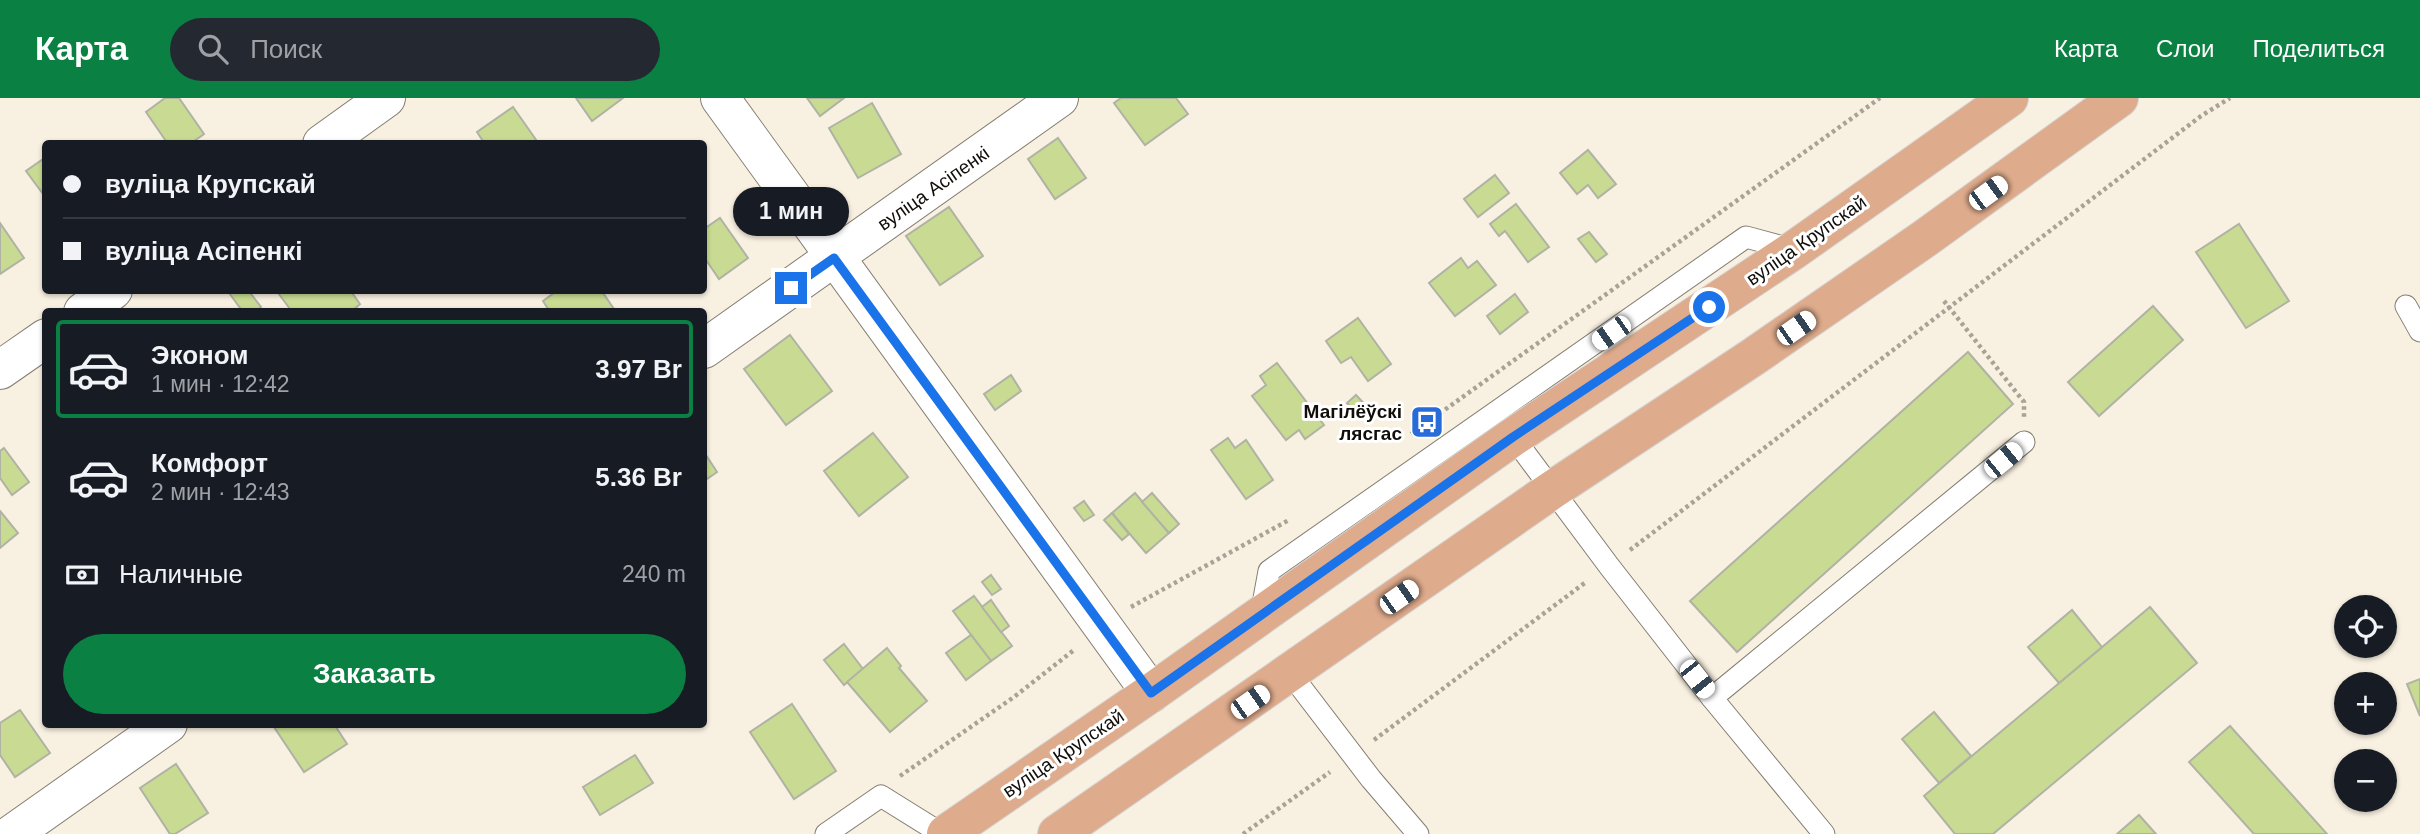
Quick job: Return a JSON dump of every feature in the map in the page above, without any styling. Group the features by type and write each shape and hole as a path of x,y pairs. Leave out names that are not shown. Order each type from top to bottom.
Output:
{"main road":[{"path":"1057,834 1552,490 1753,357 1924,239 2119,98"},
{"name":"вуліца Крупскай","path":"944,834 1151,693 1513,437 1794,250 1996,102"}],"street":[{"path":"328,140 386,98"},
{"path":"720,98 1151,693"},
{"name":"вуліца Асіпенкі","path":"707,347 1059,98"},
{"path":"88,308 108,294"},
{"path":"0,370 42,341"},
{"path":"12,834 162,728"}],"lane":[{"path":"1260,615 1269,571 1746,237 1794,250"},
{"path":"2406,306 2420,331"},
{"path":"1513,437 1712,698 1824,834"},
{"path":"1712,698 2024,442"},
{"path":"1290,673 1371,779 1418,834"},
{"path":"826,834 881,796 944,834"}],"path":[{"path":"1405,438 1880,98"},
{"path":"1243,834 1609,566 2201,116 2230,98"},
{"path":"1944,301 2024,402 2024,442"},
{"path":"892,781 1014,697 1126,609 1296,516"}],"building":[{"path":"165,98 179,98 204,134 196,140 165,140 146,112"},
{"path":"576,98 623,98 592,121"},
{"path":"807,98 844,98 820,116"},
{"path":"1121,98 1176,98 1188,114 1145,145 1114,103"},
{"path":"872,103 901,154 858,178 829,128"},
{"path":"513,107 536,140 482,140 477,132"},
{"path":"1058,138 1086,178 1055,199 1028,159"},
{"path":"1588,150 1616,184 1598,198 1588,185 1577,194 1560,173"},
{"path":"42,160 42,193 26,171"},
{"path":"1495,175 1509,193 1478,217 1464,199"},
{"path":"1516,204 1549,247 1528,262 1505,231 1499,236 1490,224"},
{"path":"949,207 983,256 940,285 906,236"},
{"path":"720,218 748,258 719,279 707,261 707,227"},
{"path":"0,223 24,258 0,274"},
{"path":"2239,224 2289,301 2246,328 2196,252"},
{"path":"1589,232 1607,254 1596,262 1578,239"},
{"path":"1461,258 1468,268 1477,261 1496,285 1455,316 1429,283"},
{"path":"230,294 251,294 261,307 260,308 240,308"},
{"path":"279,294 353,294 360,304 356,308 289,308"},
{"path":"553,294 604,294 613,308 547,308 543,301"},
{"path":"1515,294 1528,312 1500,334 1487,316"},
{"path":"2153,306 2183,340 2099,416 2068,382"},
{"path":"1358,318 1391,364 1368,381 1351,357 1341,363 1326,341"},
{"path":"790,335 832,391 786,425 744,369"},
{"path":"1968,352 2013,404 1737,652 1690,601"},
{"path":"1277,363 1324,425 1305,439 1299,430 1286,440 1252,396 1266,385 1260,376"},
{"path":"1011,375 1021,391 995,410 984,394"},
{"path":"1356,395 1369,409 1359,417 1347,403"},
{"path":"873,433 908,477 859,516 824,471"},
{"path":"1228,438 1235,448 1246,440 1273,480 1246,499 1211,450"},
{"path":"4,448 29,482 12,495 0,478 0,451"},
{"path":"707,457 717,472 707,479"},
{"path":"1135,493 1169,533 1146,553 1112,513"},
{"path":"1152,493 1179,524 1169,533 1142,502"},
{"path":"1084,501 1094,515 1084,521 1074,508"},
{"path":"0,511 18,533 0,548"},
{"path":"1112,513 1129,534 1122,540 1104,520"},
{"path":"991,575 1001,589 992,595 982,582"},
{"path":"974,596 1012,646 991,661 953,611"},
{"path":"991,600 1009,626 1001,632 982,607"},
{"path":"2150,607 2197,663 1993,834 1955,834 1924,796"},
{"path":"2072,610 2102,647 2059,683 2028,647"},
{"path":"971,635 991,661 966,680 946,653"},
{"path":"844,644 863,669 844,685 824,660"},
{"path":"887,648 901,666 899,668 927,701 890,732 847,682"},
{"path":"2420,679 2420,716 2407,684"},
{"path":"792,704 836,771 794,799 750,732"},
{"path":"20,710 50,753 15,777 0,755 0,723"},
{"path":"1934,712 1971,756 1939,783 1902,739"},
{"path":"2230,726 2327,834 2254,834 2189,762"},
{"path":"275,728 337,728 347,744 304,772"},
{"path":"635,755 653,783 600,815 583,787"},
{"path":"176,764 208,813 175,834 170,834 140,788"},
{"path":"2139,815 2156,834 2117,834"}],"place":[{"name":"Магілёўскі лясгас","path":"1427,422"}],"route":[{"path":"791,288 834,258 1151,693 1513,437 1709,307"}]}
